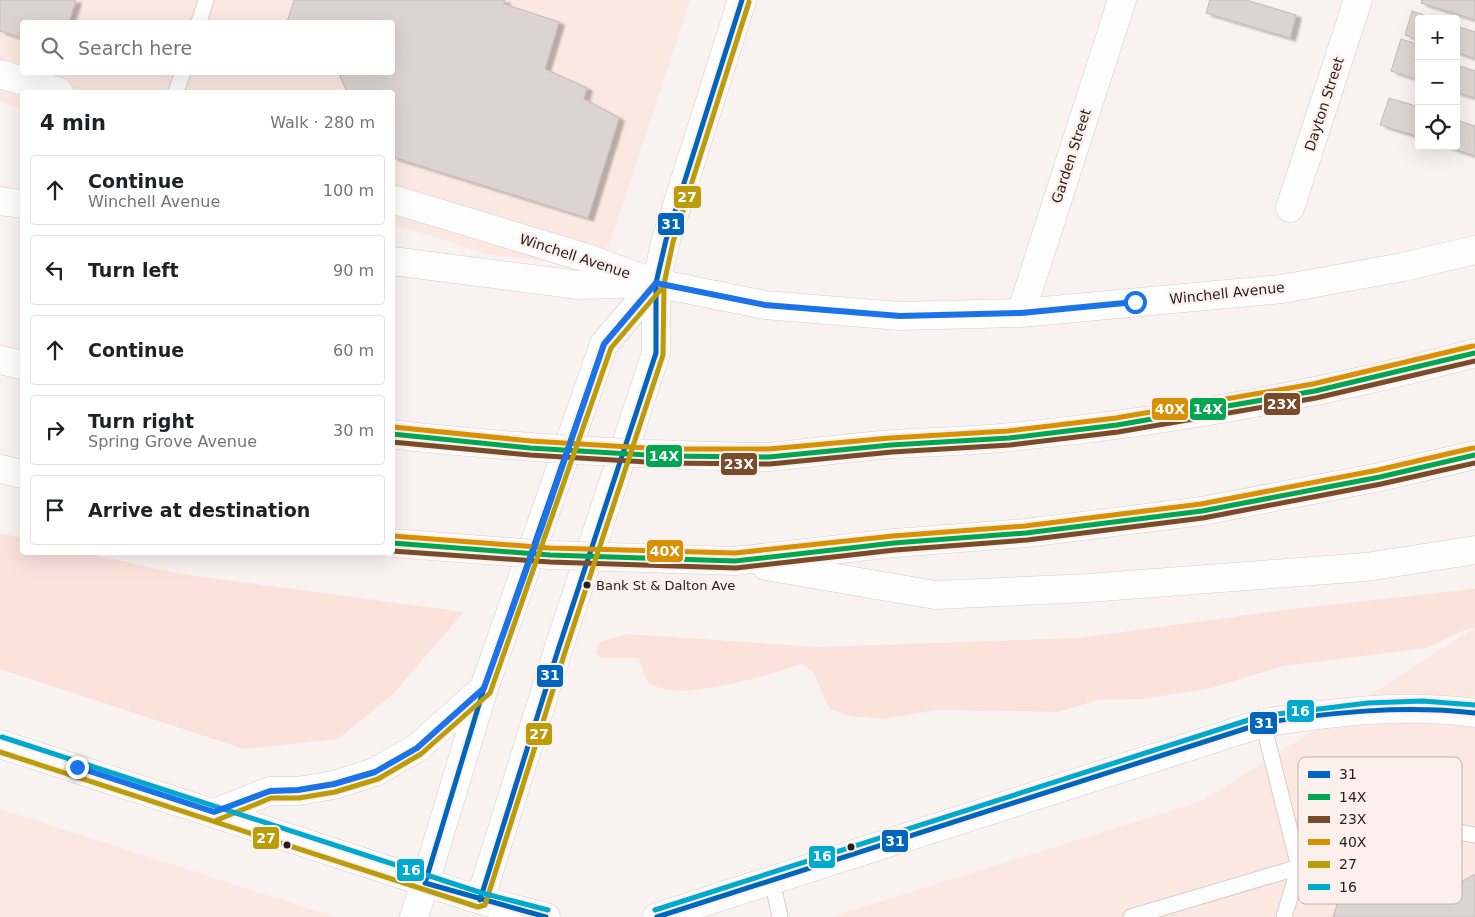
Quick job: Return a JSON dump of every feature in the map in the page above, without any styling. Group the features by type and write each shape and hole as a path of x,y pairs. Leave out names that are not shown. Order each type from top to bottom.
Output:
{"main road":[{"path":"477,908 561,641 656,352 656,283 666,240 742,0"},
{"name":"Garden Street","path":"1021,313 1122,0"},
{"name":"Dayton Street","path":"1290,208 1358,0"},
{"path":"0,74 53,90"},
{"name":"Winchell Avenue","path":"395,200 586,258 656,283 765,305 900,316 1021,313 1282,289 1402,267 1475,250"},
{"path":"0,201 20,204"},
{"path":"395,261 578,285 656,283"},
{"path":"414,917 484,688 604,344 656,283"},
{"path":"404,436 577,451 663,456 769,457 892,445 1009,438 1117,425 1226,408 1315,391 1475,353"},
{"path":"0,360 20,365"},
{"path":"735,561 894,543 1026,533 1202,512 1380,477 1475,455"},
{"path":"0,469 20,474"},
{"path":"395,542 550,555 735,561 935,595 1088,588 1366,567 1475,550"},
{"path":"214,812 270,791 298,790 334,784 375,772 417,748 484,688"},
{"path":"657,917 1263,723 1321,714 1396,708 1475,713"},
{"path":"0,744 425,882 477,908 546,917"}],"lane":[{"path":"200,20 206,0"},
{"path":"177,90 182,75"},
{"path":"1263,723 1298,863"},
{"path":"1462,833 1475,835"},
{"path":"1292,840 1298,839"},
{"path":"1132,917 1298,867"},
{"path":"1284,917 1298,870"},
{"path":"772,880 780,917"}],"shaded area":[{"path":"0,0 690,0 602,268 487,254 395,225 395,90 20,90 20,108 0,102"},
{"path":"0,533 20,538 20,555 95,555 175,573 464,612 392,695 338,739 244,749 0,669"},
{"path":"1475,589 1475,628 1465,630 1426,648 1283,666 1211,688 1143,699 1098,700 1058,712 935,710 884,719 850,716 832,710 827,704 814,673 802,664 726,685 684,690 666,689 649,683 639,658 601,658 596,653 599,642 627,634 819,647 1078,638 1300,608"},
{"path":"1475,628 1475,917 831,917 1202,801"},
{"path":"0,809 335,917 0,917"}],"building":[{"path":"0,0 76,0 70,20 20,20 20,37 0,31"},
{"path":"294,0 505,0 504,4 559,22 545,69 587,88 584,99 619,118 588,218 395,158 395,90 346,90 339,75 395,75 395,20 288,20"},
{"path":"1210,0 1246,0 1296,15 1290,38 1206,13"},
{"path":"1422,0 1475,0 1475,20 1460,15 1421,3"},
{"path":"1412,11 1424,15 1415,15 1415,39 1405,35"},
{"path":"1460,27 1475,32 1475,59 1460,53"},
{"path":"1401,39 1415,44 1415,79 1391,71"},
{"path":"1460,66 1475,71 1475,98 1460,93"},
{"path":"1389,98 1415,106 1415,136 1380,125"},
{"path":"1460,121 1475,126 1475,156 1457,150 1460,150"},
{"path":"1475,874 1475,917 1333,917 1337,904 1462,904 1462,881"}],"transit line":[{"name":"31","path":"480,900 558,650 656,353 656,283 666,240 742,0"},
{"name":"27","path":"0,752 478,907 485,905 565,652 663,355 664,284 673,242 749,2"},
{"name":"31","path":"546,917 425,883 484,688 604,344 656,283"},
{"name":"27","path":"217,820 271,798 299,798 335,792 378,779 421,754 490,693 611,348 662,288"},
{"name":"40X","path":"395,427 531,441 663,449 769,449 890,438 1008,431 1116,418 1313,384 1473,346"},
{"name":"14X","path":"395,434 530,448 663,456 769,457 891,445 1009,438 1117,425 1315,391 1475,353"},
{"name":"23X","path":"395,442 530,455 663,463 770,464 892,452 1010,445 1118,432 1316,398 1475,361"},
{"name":"40X","path":"395,536 550,548 735,553 893,536 1025,526 1201,504 1378,470 1473,448"},
{"name":"14X","path":"395,543 550,555 735,561 894,543 1026,533 1202,511 1380,477 1475,455"},
{"name":"23X","path":"395,551 550,562 736,568 895,550 1027,540 1203,518 1381,484 1475,463"},
{"name":"16","path":"655,910 1261,716 1368,703 1422,701 1475,705"},
{"name":"31","path":"657,917 1263,723 1369,711 1421,710 1475,713"},
{"name":"16","path":"2,737 482,893 548,910"}],"place":[{"name":"Bank St & Dalton Ave","path":"587,585"}],"route":[{"path":"77,767 214,812 270,791 298,790 334,784 375,772 417,748 452,719 484,688 604,344 656,283 765,305 900,316 1021,313 1135,302"}]}
